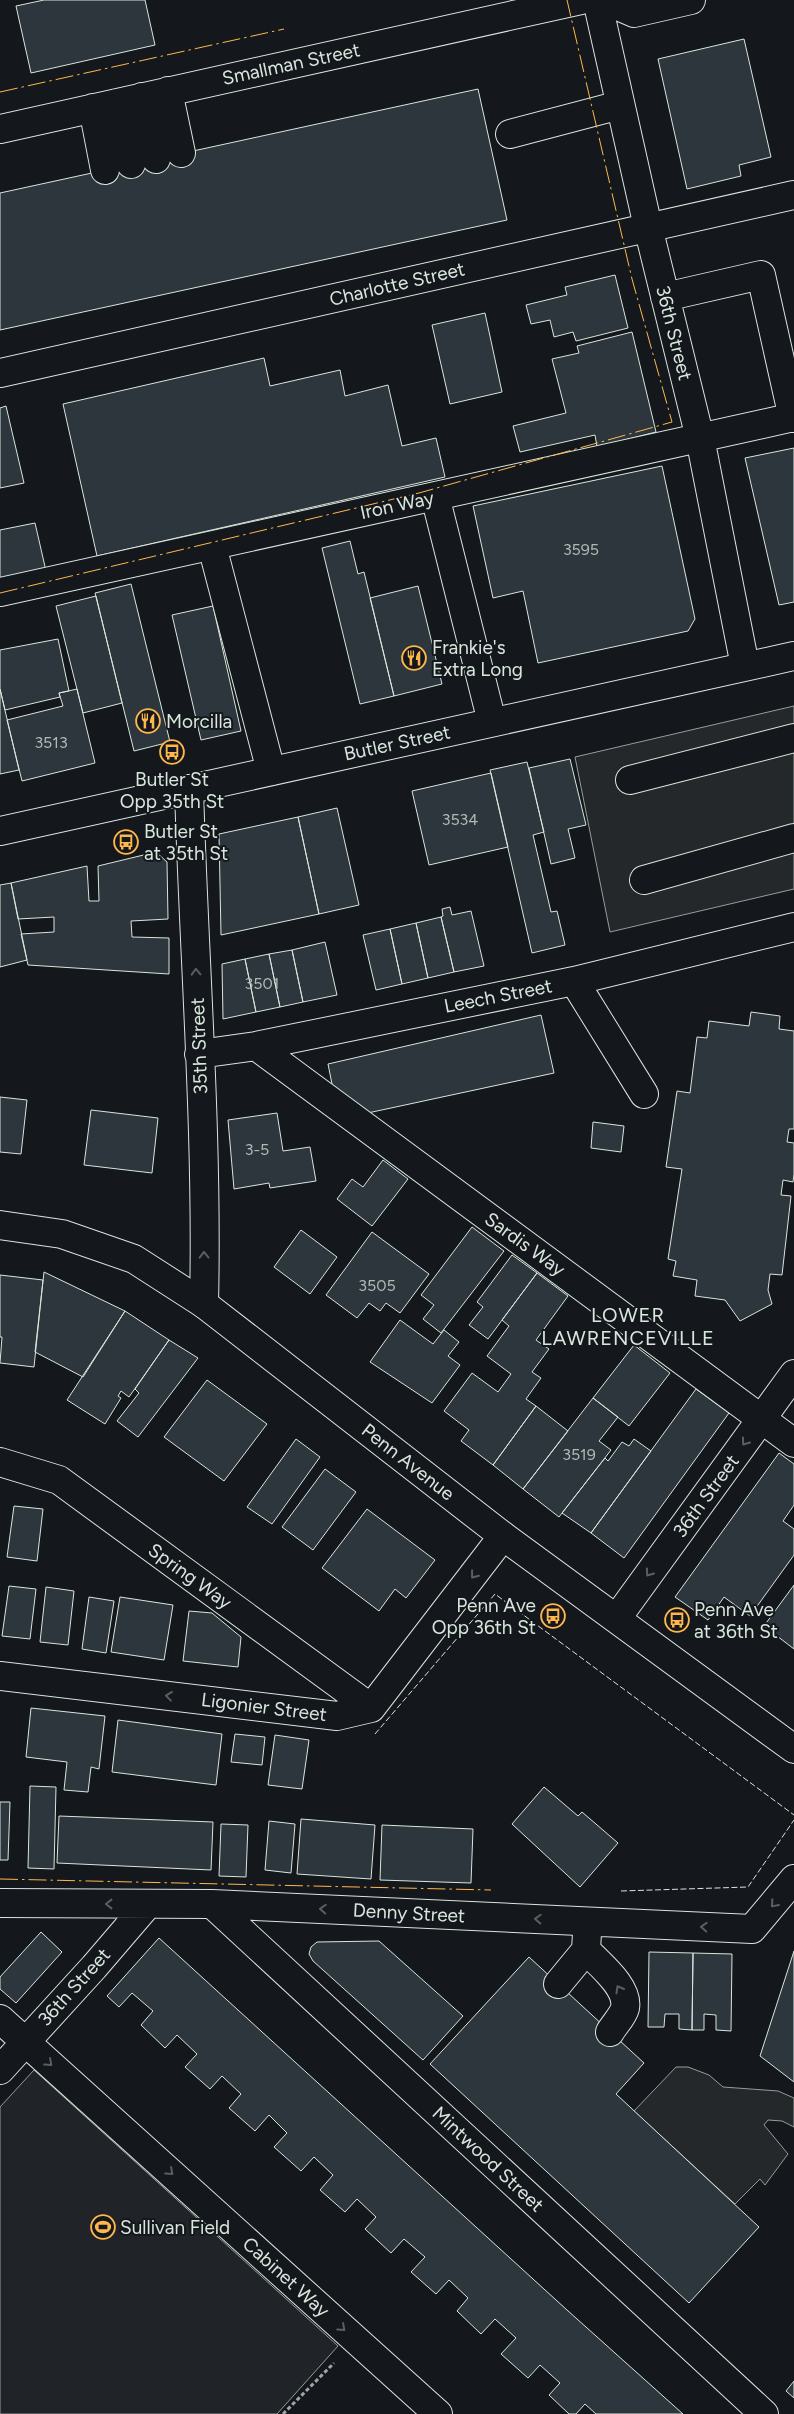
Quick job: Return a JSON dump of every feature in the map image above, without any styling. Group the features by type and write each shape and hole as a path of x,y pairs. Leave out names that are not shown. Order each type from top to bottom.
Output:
{"street":[{"name":"Smallman Street","path":"0,129 581,0"},
{"name":"36th Street","path":"597,0 648,227 700,438 745,666"},
{"path":"604,0 634,13 691,0"},
{"path":"117,103 156,159 168,91"},
{"path":"105,170 117,103"},
{"path":"510,134 620,105"},
{"name":"Charlotte Street","path":"0,373 794,195"},
{"path":"665,296 761,276 793,418"},
{"name":"Iron Way","path":"0,592 793,418"},
{"path":"435,496 492,722"},
{"path":"212,546 272,771"},
{"name":"Butler Street","path":"0,831 794,656"},
{"path":"630,780 794,738"},
{"name":"35th Street","path":"189,789 199,1054 205,1260 204,1304"},
{"path":"644,880 794,838"},
{"name":"Leech Street","path":"199,1054 256,1046 574,981 794,926"},
{"path":"574,981 644,1094"},
{"name":"Sardis Way","path":"256,1046 794,1443"},
{"name":"Penn Avenue","path":"0,1225 62,1234 134,1259 204,1304 504,1536 794,1749"},
{"name":"36th Street","path":"617,1618 794,1374"},
{"name":"Spring Way","path":"0,1462 59,1480 371,1708"},
{"path":"371,1708 504,1536"},
{"name":"Ligonier Street","path":"0,1676 337,1716 371,1708"},
{"name":"Denny Street","path":"0,1904 212,1904 752,1929 794,1879"},
{"name":"36th Street","path":"1,2066 94,1966 148,1904"},
{"name":"Mintwood Street","path":"212,1904 764,2414"},
{"path":"558,1984 586,1950 587,1921"},
{"path":"586,1950 620,1987 624,1999 625,2009 610,2032"},
{"name":"Cabinet Way","path":"0,2018 438,2414"}],"shaded area":[{"path":"794,706 794,889 610,932 575,757"},
{"path":"676,2067 688,2067 709,2075 723,2087 778,2091 794,2098 794,2127 782,2121 768,2120 764,2125 788,2154 765,2185 760,2179 735,2204 634,2111"},
{"name":"Sullivan Field","path":"34,2070 338,2346 277,2414 0,2414 0,2107"}],"building":[{"path":"44,0 145,0 155,45 31,73 16,6"},
{"path":"744,39 771,157 739,165 741,176 687,189 658,59"},
{"path":"478,89 507,220 0,330 0,193"},
{"path":"615,275 628,328 576,341 573,332 554,337 550,320 531,324 526,305 567,295 565,287"},
{"path":"485,313 502,392 450,404 432,325"},
{"path":"632,332 656,432 597,447 595,435 520,452 513,426 566,413 552,359 579,353 577,346"},
{"path":"264,358 270,386 340,370 345,396 388,385 402,446 436,438 445,477 97,556 63,404"},
{"path":"6,406 24,483 0,488 0,408"},
{"path":"794,448 794,602 779,605 745,458"},
{"path":"662,466 695,619 688,631 538,663 523,591 493,598 473,506"},
{"path":"35,523 46,571 0,581 0,530"},
{"path":"350,541 358,574 364,572 394,696 360,704 322,548"},
{"path":"131,584 170,742 134,751 95,593"},
{"path":"418,586 442,684 394,696 370,598"},
{"path":"96,596 122,703 83,713 56,606"},
{"path":"213,606 241,731 201,740 172,615"},
{"path":"58,639 69,691 59,693 60,697 5,710 0,689 0,650"},
{"path":"0,689 19,770 0,774"},
{"path":"77,689 95,763 22,781 7,720 63,706 59,693"},
{"path":"570,759 586,825 568,829 575,858 551,864 529,768"},
{"path":"527,762 544,832 533,835 551,912 557,911 565,945 532,953 490,770"},
{"path":"491,773 508,847 429,865 412,791"},
{"path":"337,808 359,905 319,914 298,817"},
{"path":"298,817 319,914 221,935 219,834"},
{"path":"156,852 167,862 168,919 131,921 132,937 169,938 169,974 28,965 21,934 54,932 54,917 18,919 11,883 87,866 89,901 99,901 98,866"},
{"path":"11,883 27,960 0,967 0,885"},
{"path":"450,907 452,915 471,911 484,966 454,972 441,917 443,916 442,909"},
{"path":"441,917 454,972 428,978 416,923"},
{"path":"416,923 428,978 402,984 390,929"},
{"path":"390,929 402,984 376,990 363,935"},
{"path":"325,942 337,995 303,1002 292,950"},
{"path":"292,950 303,1002 280,1007 269,954"},
{"path":"269,954 280,1007 256,1012 245,959"},
{"path":"245,959 256,1012 223,1019 222,964"},
{"path":"751,1012 780,1016 779,1029 794,1031 794,1129 789,1129 787,1142 794,1143 794,1174 793,1182 783,1180 781,1195 791,1196 782,1275 770,1274 768,1290 772,1304 740,1321 725,1300 695,1296 697,1280 673,1276 676,1261 668,1259 682,1169 666,1167 677,1091 690,1093 697,1037 707,1038 709,1021 749,1026"},
{"path":"541,1015 554,1073 363,1114 334,1094 328,1064"},
{"path":"0,1097 27,1100 21,1154 0,1152"},
{"path":"91,1110 158,1118 152,1173 84,1165"},
{"path":"277,1113 283,1151 310,1147 316,1181 270,1188 269,1183 234,1189 228,1120"},
{"path":"593,1122 624,1126 621,1152 591,1148"},
{"path":"383,1160 408,1179 372,1226 337,1199 352,1179 363,1187"},
{"path":"472,1227 504,1251 441,1333 423,1319 434,1305 421,1295"},
{"path":"301,1230 337,1257 310,1294 274,1267"},
{"path":"372,1232 429,1274 400,1313 386,1303 380,1311 369,1303 357,1318 326,1295"},
{"path":"512,1255 537,1273 488,1339 469,1325 483,1307 477,1302"},
{"path":"44,1272 125,1311 83,1377 35,1352"},
{"path":"537,1273 568,1296 536,1340 549,1349 532,1372 541,1378 526,1399 536,1406 493,1465 461,1441 469,1430 444,1411 472,1373 498,1392 511,1374 487,1356 509,1326 502,1320"},
{"path":"0,1275 43,1280 34,1367 0,1363 2,1337 0,1337"},
{"path":"125,1311 169,1340 129,1397 121,1391 118,1396 121,1398 105,1424 67,1400"},
{"path":"400,1320 433,1344 444,1330 459,1342 448,1356 460,1365 432,1403 370,1362"},
{"path":"169,1340 198,1358 138,1437 117,1421 139,1393 135,1389"},
{"path":"634,1345 670,1373 629,1426 593,1398"},
{"path":"207,1380 267,1424 224,1481 164,1437"},
{"path":"696,1389 729,1413 624,1558 591,1533"},
{"path":"593,1398 618,1417 599,1441 611,1450 559,1517 523,1489"},
{"path":"536,1406 568,1431 523,1489 493,1465"},
{"path":"296,1439 320,1457 272,1524 247,1507"},
{"path":"634,1439 651,1451 591,1533 562,1513 605,1458 608,1461 622,1442 629,1446"},
{"path":"779,1453 794,1464 794,1505 783,1521 794,1529 794,1555 750,1616 724,1597 708,1620 675,1597"},
{"path":"325,1469 356,1492 313,1550 282,1527"},
{"path":"14,1506 43,1509 37,1561 7,1557"},
{"path":"367,1509 435,1560 406,1598 395,1589 379,1611 322,1568"},
{"path":"794,1585 794,1649 764,1626"},
{"path":"9,1586 36,1589 30,1639 2,1636"},
{"path":"46,1587 74,1591 68,1645 40,1642"},
{"path":"89,1597 114,1601 106,1653 82,1649"},
{"path":"120,1597 173,1605 164,1660 111,1652"},
{"path":"189,1611 212,1613 241,1637 238,1667 183,1661"},
{"path":"31,1708 105,1716 99,1769 91,1767 88,1792 64,1790 67,1762 26,1757"},
{"path":"118,1720 222,1734 216,1785 112,1772"},
{"path":"235,1734 265,1737 262,1765 231,1762"},
{"path":"275,1735 309,1740 302,1789 268,1785"},
{"path":"30,1786 56,1787 54,1869 28,1868"},
{"path":"544,1787 578,1816 582,1812 618,1843 580,1887 512,1824"},
{"path":"0,1802 10,1802 8,1860 0,1860"},
{"path":"59,1816 213,1822 211,1870 57,1863"},
{"path":"301,1819 375,1825 371,1879 297,1874"},
{"path":"269,1821 295,1824 291,1873 265,1870"},
{"path":"221,1824 248,1825 246,1877 219,1876"},
{"path":"382,1825 473,1829 471,1883 380,1880"},
{"path":"41,1932 62,1952 16,2003 0,1989 0,1977"},
{"path":"159,1938 683,2414 596,2414 585,2404 576,2414 569,2414 549,2395 560,2383 540,2365 528,2378 501,2354 516,2338 495,2319 481,2334 457,2311 468,2298 449,2280 436,2294 411,2272 425,2257 404,2239 391,2253 365,2229 376,2217 357,2199 345,2212 320,2190 333,2175 314,2157 301,2171 274,2147 287,2133 269,2115 255,2131 229,2108 241,2094 222,2076 210,2089 185,2067 197,2054 177,2035 165,2048 141,2025 153,2011 132,1993 119,2007 107,1996"},
{"path":"379,1941 463,2016 423,2060 313,1961 309,1954 311,1947 317,1942"},
{"path":"794,1951 794,2082 760,2056"},
{"path":"649,1952 693,1953 692,2030 679,2029 679,2014 665,2014 664,2027 648,2027"},
{"path":"693,1953 732,1954 731,2031 716,2030 716,2015 704,2014 704,2030 692,2030"},
{"path":"529,1957 644,2063 616,2094 759,2227 689,2303 430,2064"},
{"path":"794,2381 794,2398 786,2391"}],"fence":[{"path":"375,1734 495,1594 794,1815"},
{"path":"621,1891 748,1887 794,1820"}],"power":[{"path":"0,593 419,493 672,422 632,279 567,0"},
{"path":"0,92 284,29"},
{"path":"0,1879 491,1890"}],"place":[{"name":"Frankie's Extra Long","path":"414,658"},
{"name":"Morcilla","path":"148,721"},
{"name":"Butler St Opp 35th St","path":"172,752"},
{"name":"Butler St at 35th St","path":"126,842"},
{"name":"Penn Ave Opp 36th St","path":"553,1616"},
{"name":"Penn Ave at 36th St","path":"677,1620"},
{"name":"Sullivan Field","path":"103,2227"}],"district":[{"name":"LOWER LAWRENCEVILLE","path":"628,1326"}]}
